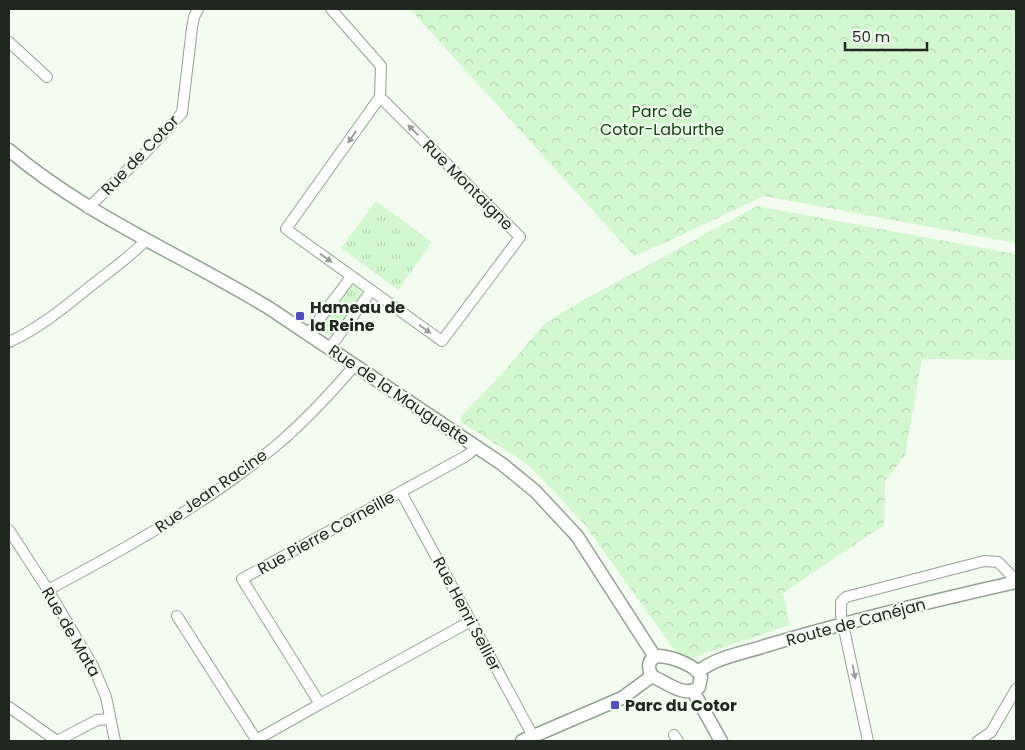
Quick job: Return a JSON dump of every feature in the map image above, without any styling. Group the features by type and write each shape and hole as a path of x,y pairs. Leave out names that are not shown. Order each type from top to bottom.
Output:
{"street":[{"name":"Rue de Cotor","path":"88,208 144,154 182,113 192,28 198,9"},
{"path":"331,9 380,66 380,97"},
{"path":"9,42 47,77"},
{"name":"Rue Montaigne","path":"380,97 520,237 442,341 286,229 380,97"},
{"name":"Rue de la Mauguette","path":"9,150 55,187 88,208 240,291 330,348 502,464 535,491 564,521 587,551 655,657"},
{"path":"9,342 30,331 56,313 128,257 146,240"},
{"path":"308,334 351,277"},
{"path":"330,348 371,291"},
{"name":"Rue Jean Racine","path":"48,590 128,547 217,490 278,444 355,365"},
{"name":"Rue Pierre Corneille","path":"320,704 242,579 466,456 477,447"},
{"name":"Rue Henri Sellier","path":"401,492 471,621 528,739"},
{"name":"Rue de Mata","path":"9,530 48,590 92,666 106,697 115,741"},
{"path":"868,741 841,602 846,597 984,560 998,562 1016,581"},
{"name":"Route de Canéjan","path":"698,672 711,663 844,624 1016,581"},
{"path":"177,616 257,740 471,621"},
{"path":"665,656 690,666 698,672 702,680 699,687 693,691 685,691 652,676 648,668 651,660 655,657 665,656"},
{"path":"528,739 622,698 652,676"},
{"path":"978,741 991,732 1016,689"},
{"path":"693,691 722,741"},
{"path":"9,707 57,740 96,720 110,719"}],"green space":[{"name":"Parc de Cotor-Laburthe","path":"410,9 1016,9 1016,243 764,196 634,256"},
{"path":"376,201 432,242 398,290 341,248"},
{"path":"757,206 1016,254 1016,360 922,359 905,455 885,482 884,525 783,593 790,625 688,659 678,654 670,644 585,525 558,496 527,464 461,422 461,416 499,377 544,324 580,302"},
{"path":"352,285 360,289 361,295 333,335 329,335 322,330 321,325 348,287"}],"place":[{"name":"Hameau de la Reine","path":"300,316"},
{"name":"Parc du Cotor","path":"615,705"}]}
